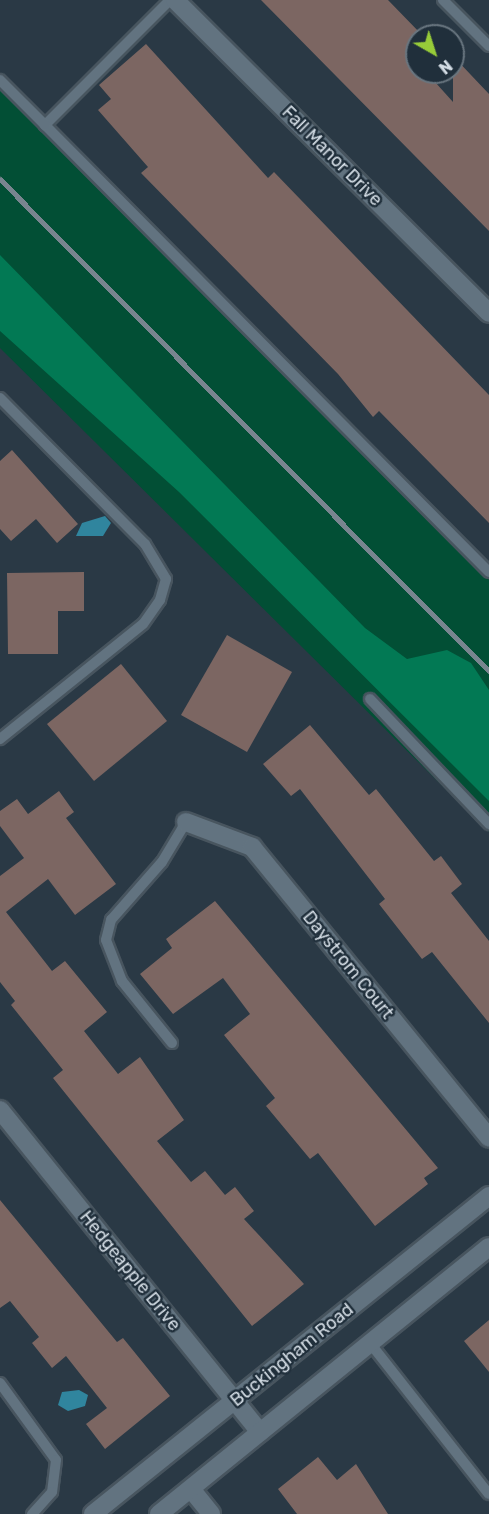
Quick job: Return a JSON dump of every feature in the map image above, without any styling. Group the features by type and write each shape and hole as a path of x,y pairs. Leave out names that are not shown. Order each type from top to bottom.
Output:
{"street":[{"name":"Fall Manor Drive","path":"175,0 489,313"},
{"name":"Daystrom Court","path":"186,822 252,847 489,1138"},
{"name":"Hedgeapple Drive","path":"0,1110 260,1432"},
{"name":"Buckingham Road","path":"93,1514 489,1196"},
{"path":"159,1514 489,1247"},
{"path":"192,1489 211,1514"}],"lane":[{"path":"45,125 170,0"},
{"path":"443,0 489,46"},
{"path":"0,80 489,573"},
{"path":"0,398 145,544 165,579 160,600 143,624 0,739"},
{"path":"370,699 489,824"},
{"path":"172,1043 122,981 106,940 111,920 162,862 186,822"},
{"path":"370,1343 489,1494"},
{"path":"0,1383 56,1460 52,1492 32,1514"}],"green space":[{"path":"0,90 489,580 489,832 0,348"},
{"path":"0,255 365,628 407,659 447,650 471,663 489,690 489,801 179,492 0,331"}],"water":[{"path":"105,516 111,523 103,536 76,536 82,523"},
{"path":"79,1390 88,1395 85,1406 68,1411 58,1405 62,1392"}],"building":[{"path":"261,0 388,0 411,24 405,24 405,84 437,84 453,102 453,84 465,84 465,69 489,94 489,231"},
{"path":"146,44 268,178 274,172 489,395 489,523 379,411 373,417 338,374 141,173 148,167 98,110 111,99 99,85"},
{"path":"12,450 78,524 57,543 36,519 11,541 0,529 0,461"},
{"path":"84,572 84,611 58,611 58,654 8,654 7,573"},
{"path":"227,635 292,672 247,752 181,715"},
{"path":"121,664 167,721 94,781 47,724"},
{"path":"310,725 369,795 376,789 434,861 441,856 462,884 451,893 489,941 489,1023 432,952 422,959 379,904 385,899 300,789 291,796 263,764"},
{"path":"59,791 74,812 66,818 116,884 75,915 48,879 6,912 52,971 65,961 107,1012 84,1031 118,1074 140,1057 184,1120 157,1141 191,1182 205,1171 225,1195 235,1187 254,1211 244,1219 304,1284 252,1326 53,1078 63,1070 11,1005 15,1001 0,982 0,876 24,858 0,826 0,811 17,799 28,814"},
{"path":"215,901 438,1168 424,1178 428,1184 375,1226 318,1153 310,1159 266,1106 275,1098 224,1035 250,1014 223,978 173,1014 140,974 172,948 166,939"},
{"path":"0,1200 117,1342 123,1338 170,1396 105,1449 86,1424 107,1408 66,1356 52,1368 32,1343 39,1337 10,1301 0,1308"},
{"path":"489,1320 489,1372 464,1341"},
{"path":"318,1457 337,1480 356,1464 388,1514 297,1514 278,1489"}],"railway":[{"path":"0,179 489,671"}]}
